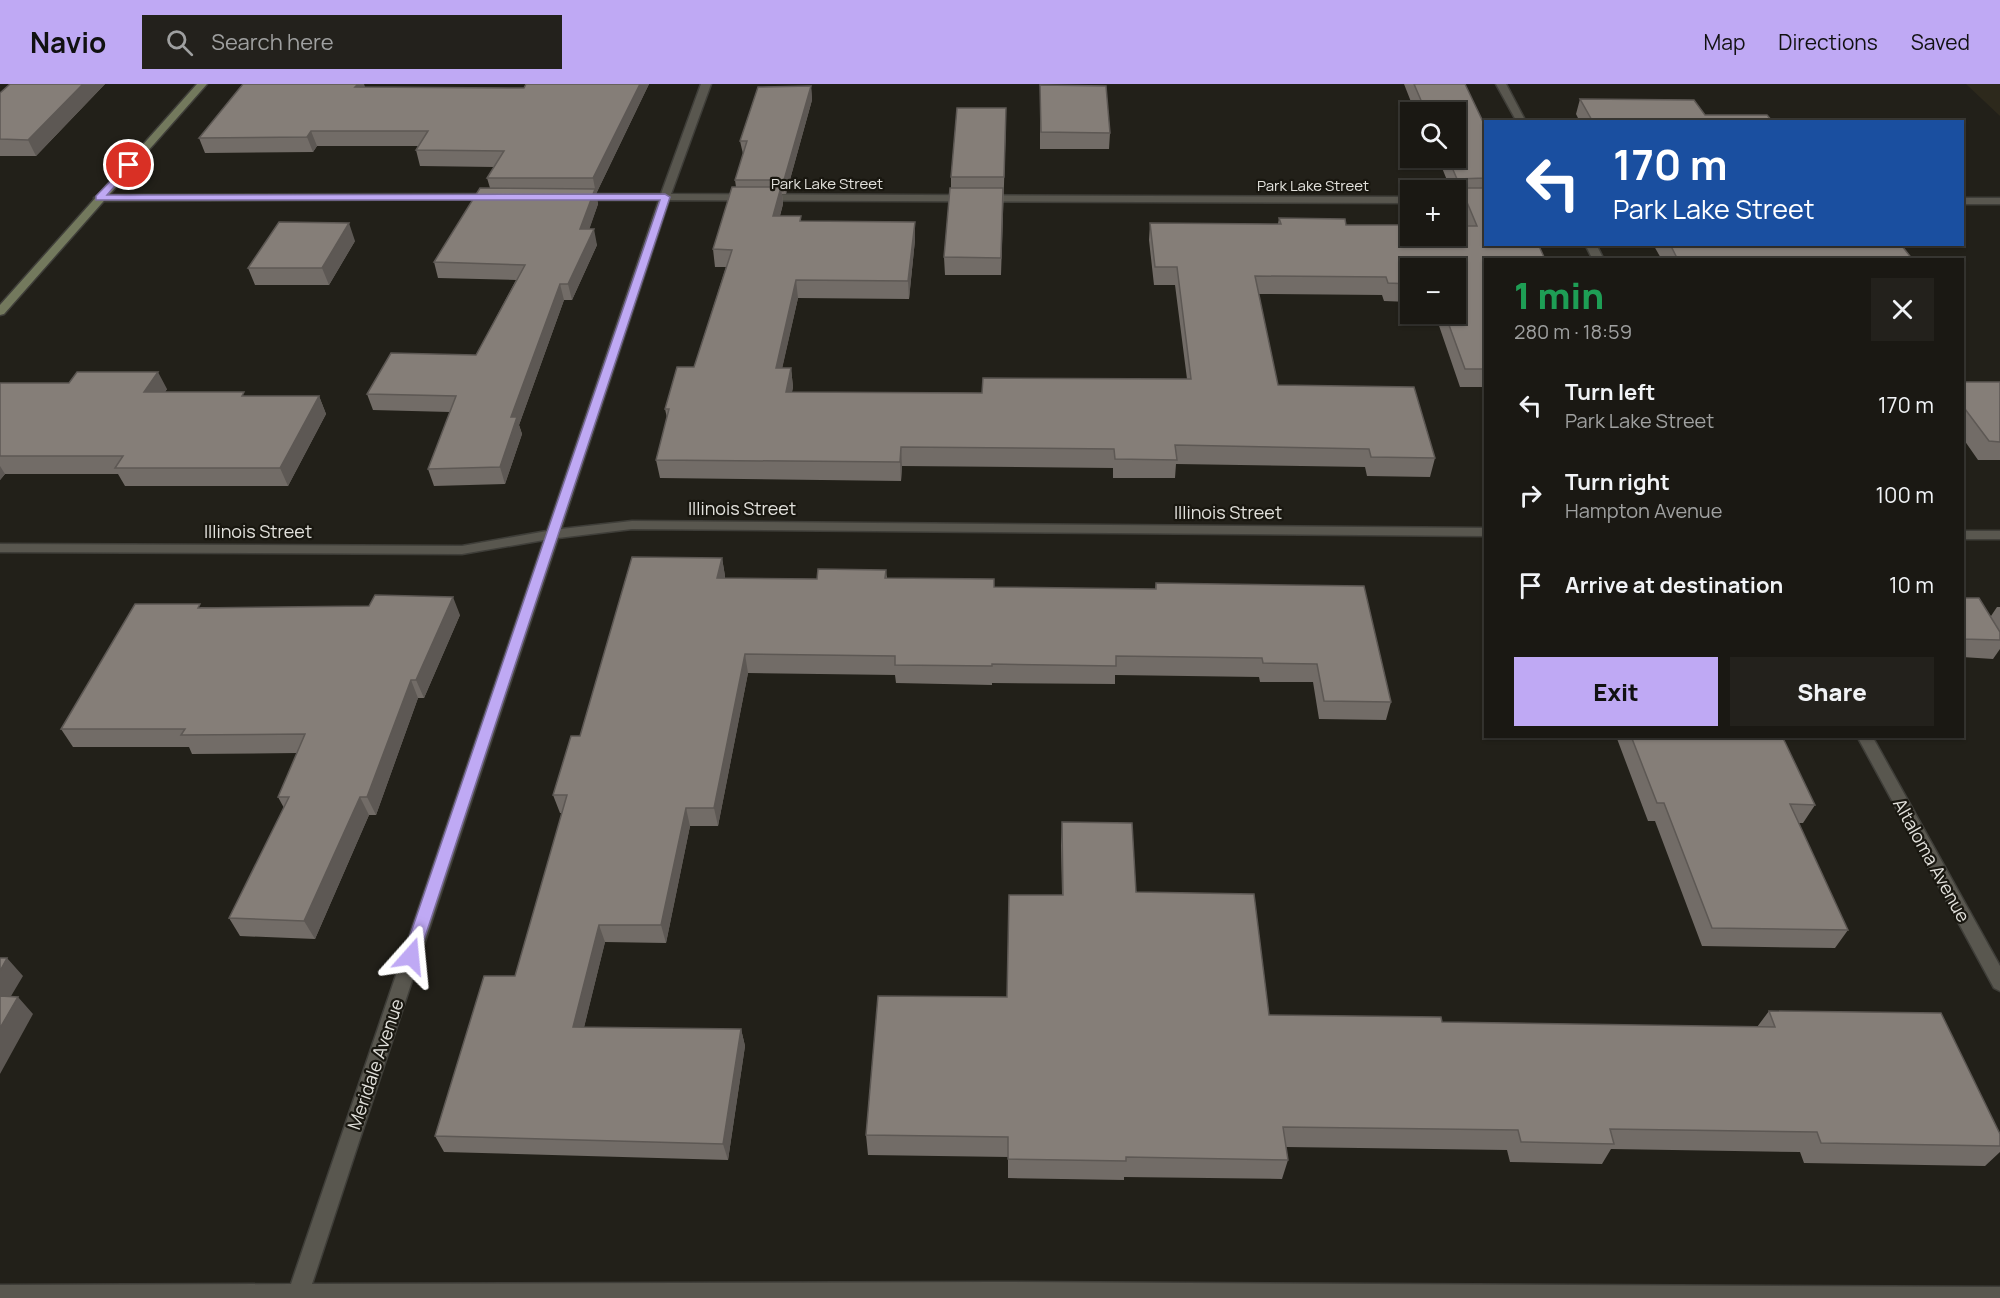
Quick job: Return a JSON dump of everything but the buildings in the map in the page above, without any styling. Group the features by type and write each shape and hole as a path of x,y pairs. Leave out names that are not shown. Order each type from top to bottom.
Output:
{"street":[{"path":"0,312 202,84"},
{"name":"Meridale Avenue","path":"298,1295 665,197 706,84"},
{"path":"1501,84 1521,120"},
{"path":"99,198 511,197"},
{"name":"Park Lake Street","path":"559,197 1400,200"},
{"path":"1466,200 1484,200"},
{"path":"1964,201 2000,201"},
{"name":"Illinois Street","path":"0,548 462,550 552,534 632,525 1484,532"},
{"path":"1964,535 2000,535"},
{"name":"Altaloma Avenue","path":"1865,738 2000,983"},
{"path":"0,1295 969,1292 1353,1296 2000,1296"}],"shaded area":[{"path":"1966,84 2000,84 2000,116"}],"route":[{"path":"129,165 99,198 665,197 411,956"}]}
